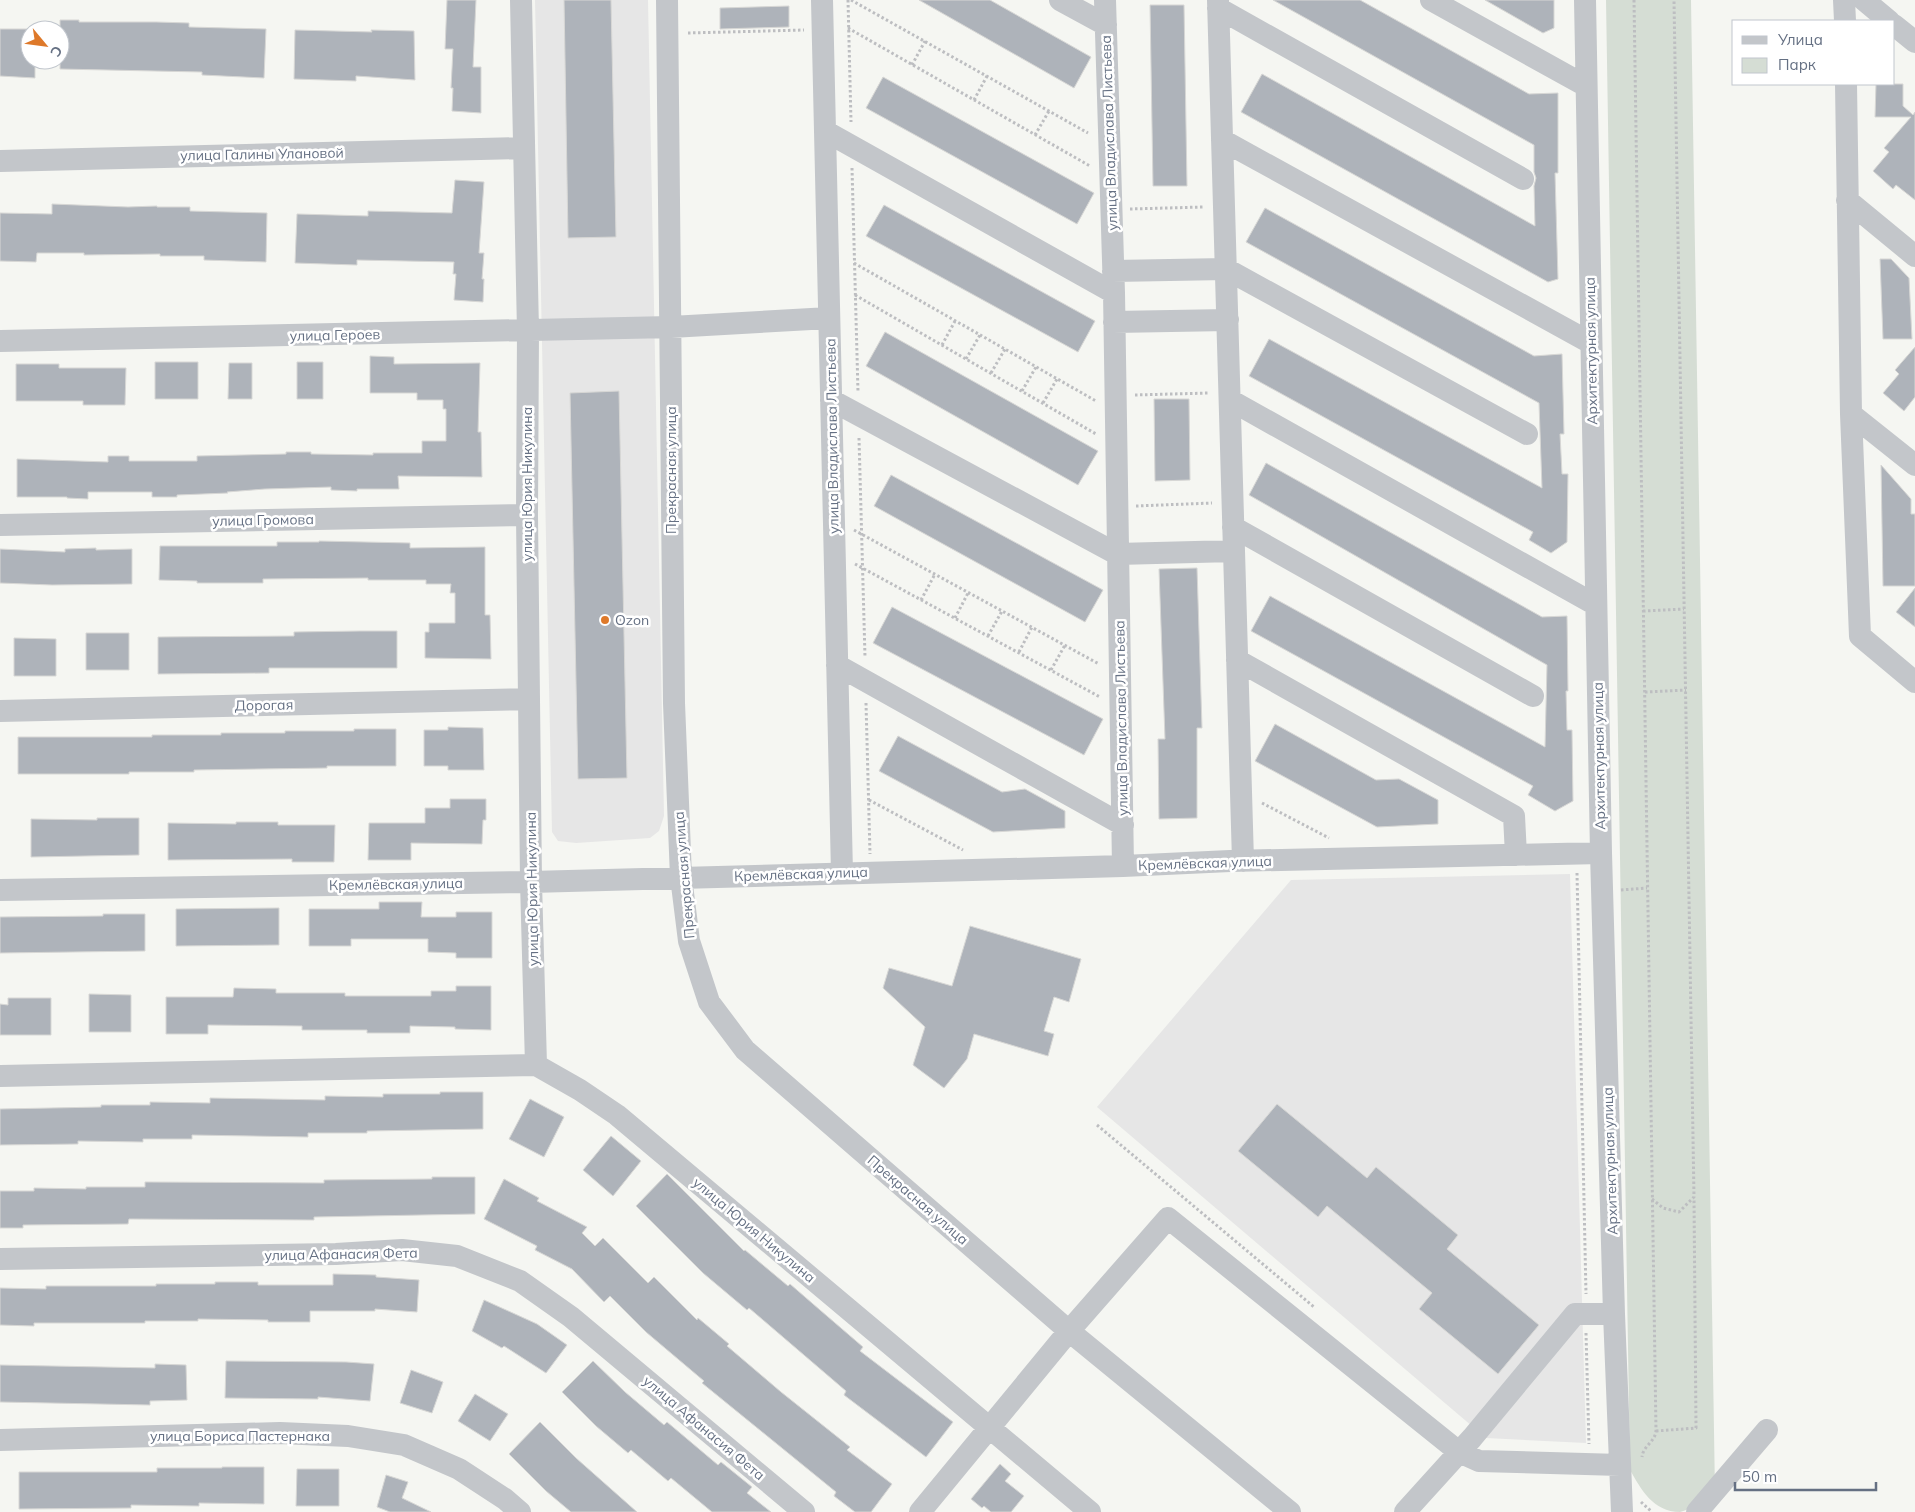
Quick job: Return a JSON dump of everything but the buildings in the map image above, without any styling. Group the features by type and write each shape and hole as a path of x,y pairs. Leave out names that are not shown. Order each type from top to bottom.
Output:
{"street":[{"name":"улица Юрия Никулина","path":"522,0 528,331 527,516 531,882 536,1065 580,1090 617,1115 1090,1512"},
{"name":"Прекрасная улица","path":"667,0 671,523 674,703 681,877 689,941 708,1002 745,1050 1069,1331 1290,1512"},
{"name":"улица Владислава Листьева","path":"822,0 842,873"},
{"path":"1060,0 1106,25"},
{"name":"улица Владислава Листьева","path":"1105,0 1114,282 1123,866"},
{"path":"1431,0 1586,86"},
{"name":"Архитектурная улица","path":"1585,0 1601,854 1614,1314 1631,1458 1630,1506"},
{"path":"1844,0 1845,20"},
{"path":"1864,0 1889,20"},
{"path":"1218,4 1243,861"},
{"path":"1218,4 1523,179"},
{"path":"1895,26 1915,42"},
{"path":"1846,85 1851,414 1860,636 1915,682"},
{"path":"825,131 1114,282 1226,269 1527,434"},
{"path":"1222,140 1591,343"},
{"name":"улица Галины Улановой","path":"0,161 524,148"},
{"path":"1847,200 1915,256"},
{"name":"улица Героев","path":"0,342 671,327 829,318"},
{"path":"1114,322 1228,320"},
{"path":"1230,396 1596,605"},
{"path":"831,400 1118,554 1234,551"},
{"path":"1851,414 1915,465"},
{"name":"улица Громова","path":"0,525 527,516"},
{"path":"1233,527 1533,696"},
{"path":"1237,660 1514,816 1516,855"},
{"path":"837,665 1122,825"},
{"name":"Дорогая","path":"0,711 529,699"},
{"name":"Кремлёвская улица","path":"0,890 531,882 1243,861 1601,854"},
{"path":"0,1076 536,1065"},
{"path":"920,1512 1069,1331 1168,1218 1458,1452 1479,1461 1631,1458"},
{"name":"улица Афанасия Фета","path":"0,1259 336,1254 402,1250 457,1256 520,1281 572,1317 804,1512"},
{"path":"1405,1512 1575,1314 1614,1314"},
{"path":"1697,1512 1766,1430"},
{"name":"улица Бориса Пастернака","path":"0,1440 280,1433 348,1436 404,1445 459,1469 505,1499 520,1512"}],"path":[{"path":"852,0 1109,145"},
{"path":"1631,1458 1643,1450 1654,1438 1656,1431 1634,0"},
{"path":"1656,1431 1696,1428 1694,1197 1674,0"},
{"path":"667,34 848,28 1110,177"},
{"path":"912,64 925,41"},
{"path":"974,100 987,76"},
{"path":"1035,135 1049,111"},
{"path":"1111,209 1224,206"},
{"path":"854,262 1057,379 1116,404 1230,396"},
{"path":"855,295 1116,445"},
{"path":"942,345 956,321"},
{"path":"966,359 980,335"},
{"path":"991,373 1005,349"},
{"path":"1022,391 1036,367"},
{"path":"1043,403 1057,379"},
{"path":"1117,506 1233,503"},
{"path":"834,520 1120,675"},
{"path":"835,552 1120,708"},
{"path":"922,600 935,574"},
{"path":"955,618 968,592"},
{"path":"1643,611 1684,609"},
{"path":"988,636 1002,610"},
{"path":"1019,652 1032,627"},
{"path":"1051,670 1064,645"},
{"path":"1645,692 1686,690"},
{"path":"1241,793 1338,843"},
{"path":"868,800 965,851"},
{"path":"1576,854 1589,1450"},
{"path":"1096,1125 1318,1310"},
{"path":"1652,1199 1663,1208 1679,1212 1694,1197"},
{"path":"1630,1506 1652,1512"}],"shaded area":[{"path":"535,0 648,0 664,816 659,831 650,838 576,843 558,841 552,832"},
{"path":"1570,874 1586,1443 1486,1438 1097,1107 1291,880"}],"green space":[{"path":"1606,0 1691,0 1715,1493 1680,1512 1671,1511 1655,1504 1644,1492 1630,1470"}],"place":[{"name":"Ozon","path":"605,620"}]}
